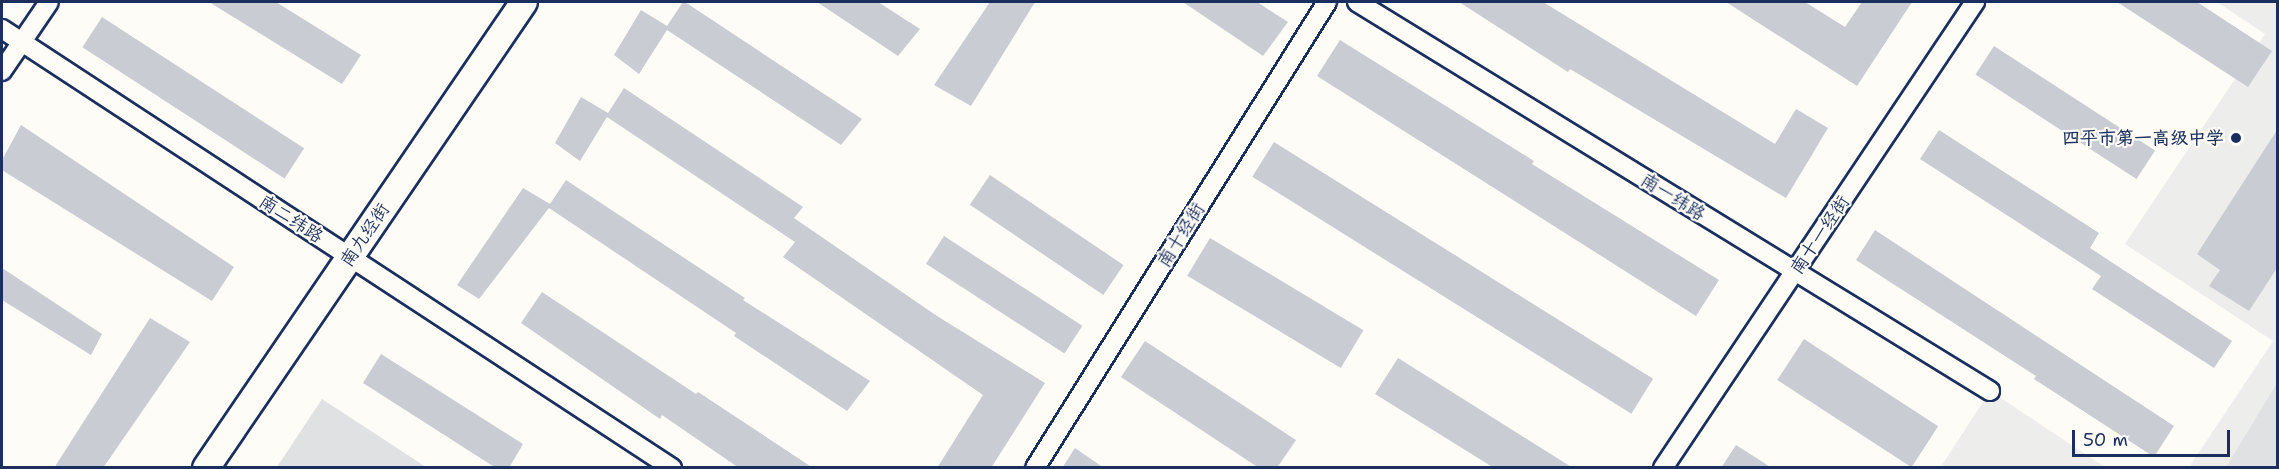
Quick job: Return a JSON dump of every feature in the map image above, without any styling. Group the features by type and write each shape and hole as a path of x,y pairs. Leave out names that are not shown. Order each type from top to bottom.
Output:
{"main road":[{"name":"南九经街","path":"206,468 524,2"}],"street":[{"path":"2,71 49,2"},
{"name":"南十经街","path":"1035,468 1328,2"},
{"name":"南一纬路","path":"1357,2 1990,391"},
{"name":"南十一经街","path":"1663,468 1975,2"},
{"name":"南二纬路","path":"2,29 672,468"}],"shaded area":[{"name":"四平市第一高级中学","path":"2217,2 2277,2 2277,467 2189,467 2273,341 2125,244 2265,34"},
{"path":"2277,383 2277,467 2226,467 2248,431"},
{"path":"1990,391 2105,467 1940,468"},
{"path":"322,399 426,467 277,467"}],"building":[{"path":"209,2 276,2 361,55 342,84"},
{"path":"683,2 862,119 841,145 667,30 639,74 614,55 641,10 667,26"},
{"path":"817,2 878,2 920,29 898,56"},
{"path":"990,2 1035,2 971,106 934,85"},
{"path":"1183,2 1257,2 1288,22 1263,56"},
{"path":"1459,2 1543,2 1775,144 1796,109 1828,128 1786,198 1570,69 1568,72"},
{"path":"1726,2 1805,2 1845,27 1862,2 1912,2 1857,86"},
{"path":"2117,2 2197,2 2272,51 2248,87"},
{"path":"102,17 304,148 285,178 82,47"},
{"path":"1340,40 1534,161 1532,164 1719,280 1696,316 1317,76"},
{"path":"1994,46 2155,151 2137,179 1975,75"},
{"path":"624,88 803,207 794,218 937,316 1045,383 991,468 937,468 983,395 783,257 795,242 607,117 580,161 555,143 581,97 608,113"},
{"path":"21,125 234,267 212,301 2,170 2,160"},
{"path":"1939,130 2099,233 2090,248 2232,341 2214,368 2092,289 2101,276 1920,159"},
{"path":"2277,130 2277,268 2249,311 2209,286 2220,270 2197,254"},
{"path":"1274,142 1653,379 1631,414 1252,177"},
{"path":"990,175 1123,265 1103,295 970,205"},
{"path":"566,180 745,298 743,300 870,381 847,411 734,336 736,333 549,208 479,299 457,285 523,188 550,204"},
{"path":"1875,230 2174,426 2154,457 2034,379 2036,376 1856,260"},
{"path":"944,236 1082,326 1064,354 926,264"},
{"path":"1210,238 1363,330 1341,368 1187,276"},
{"path":"2,268 102,334 91,355 2,300"},
{"path":"542,292 813,468 739,468 662,415 660,419 521,323"},
{"path":"150,318 190,342 103,468 54,468"},
{"path":"1804,339 1938,426 1911,467 1777,380"},
{"path":"1145,341 1296,440 1277,468 1259,468 1121,377"},
{"path":"381,354 523,444 509,468 496,468 363,383"},
{"path":"1398,358 1573,468 1494,468 1375,394"},
{"path":"1736,445 1772,468 1721,468"},
{"path":"1075,448 1104,468 1062,468"}],"place":[{"name":"四平市第一高级中学","path":"2236,138"}]}
